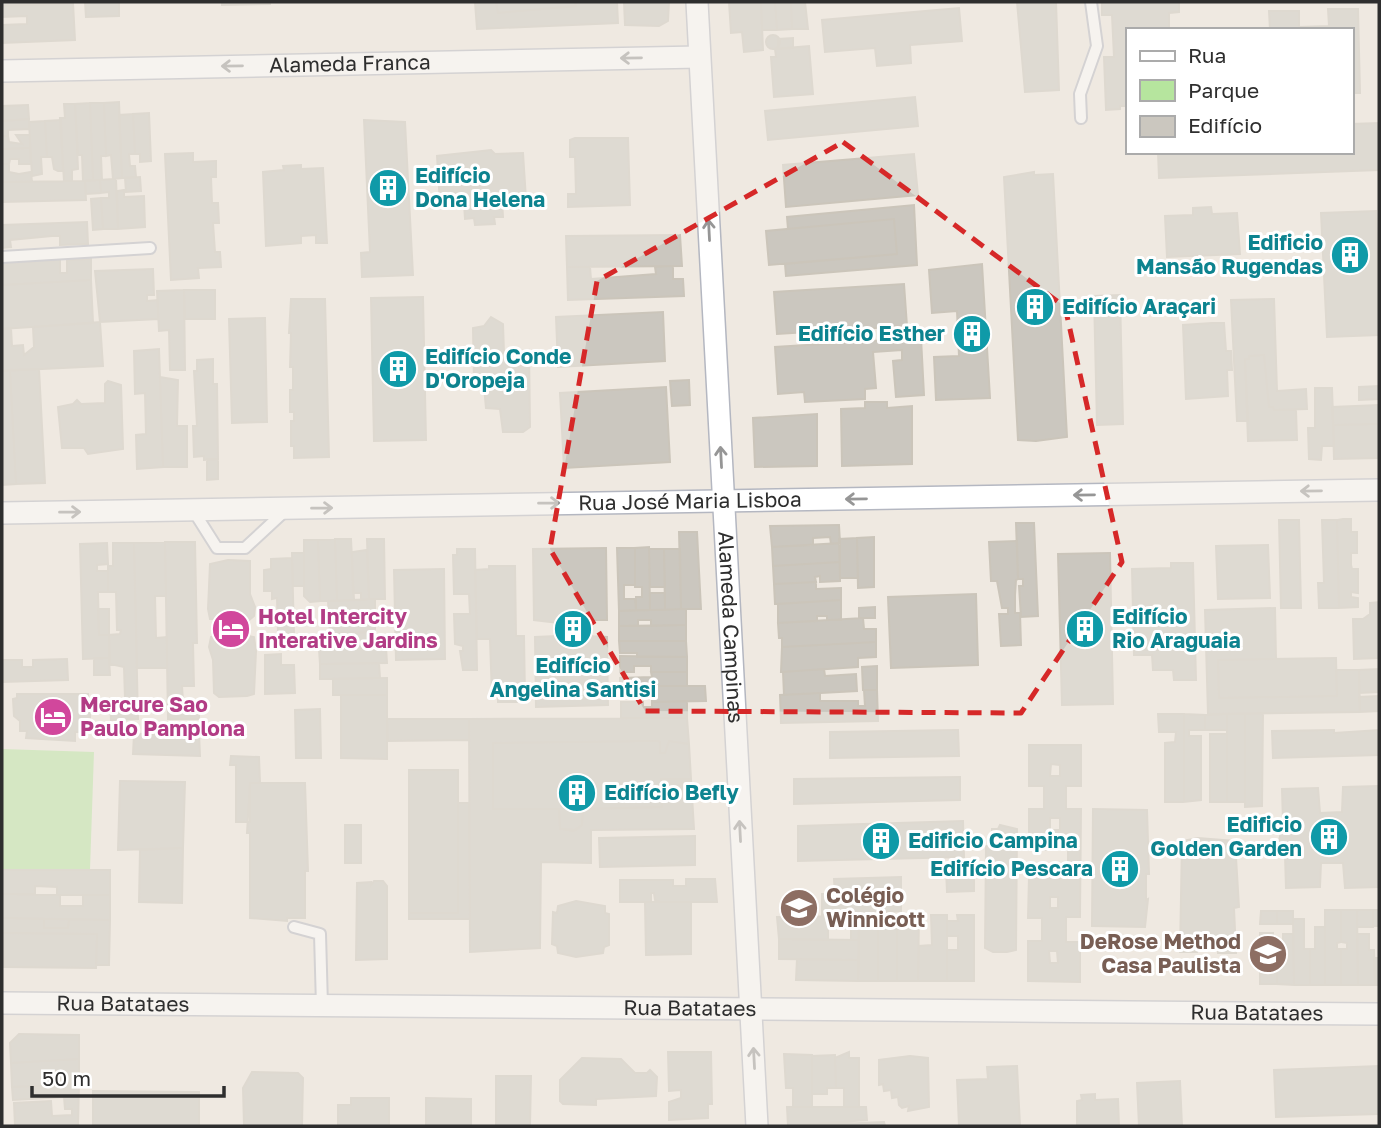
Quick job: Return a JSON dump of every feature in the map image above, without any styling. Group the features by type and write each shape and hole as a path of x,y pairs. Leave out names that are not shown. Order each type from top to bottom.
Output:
{"street":[{"name":"Alameda Campinas","path":"696,2 757,1126"},
{"name":"Alameda Franca","path":"2,71 699,57"},
{"name":"Rua José Maria Lisboa","path":"2,513 1379,490"},
{"name":"Rua Batataes","path":"2,1003 1379,1014"}],"lane":[{"path":"1081,118 1080,94 1097,46 1091,2"},
{"path":"2,257 150,248"},
{"path":"193,510 217,548 245,548 288,508"},
{"path":"294,927 320,934 322,1006"}],"highlighted area":[{"path":"843,142 1065,307 1122,562 1021,713 645,711 550,549 597,281"}],"green space":[{"path":"2,749 94,752 90,870 2,870"}],"building":[{"path":"2,2 73,2 73,3 2,6"},
{"path":"85,2 119,2 119,16 86,17"},
{"path":"222,2 270,2 270,4 222,5"},
{"path":"475,2 496,2 498,13 576,6 575,2 617,2 618,23 477,29"},
{"path":"496,2 575,2 576,6 498,13"},
{"path":"624,2 669,2 668,21 659,26 625,25"},
{"path":"729,2 761,2 763,50 744,52 742,32 731,33"},
{"path":"761,2 775,2 777,30 762,30"},
{"path":"775,2 791,2 792,29 777,30"},
{"path":"791,2 805,2 808,29 792,29"},
{"path":"1017,2 1056,2 1059,90 1025,92"},
{"path":"1102,2 1179,2 1179,12 1169,13 1169,28 1126,28 1126,106 1120,106 1120,109 1106,110 1104,57 1114,57 1112,15 1102,15"},
{"path":"73,3 75,40 2,43 2,25 27,24 27,16 2,17 2,6"},
{"path":"959,8 962,41 910,45 911,63 877,66 875,48 825,52 822,20"},
{"path":"1328,9 1358,9 1360,93 1353,93 1353,28 1270,28 1269,11 1299,11 1299,27 1329,26"},
{"path":"773,35 778,37 778,47 773,49 768,47 766,42 768,37"},
{"path":"793,38 793,48 778,49 778,39"},
{"path":"809,46 813,94 774,97 771,57 776,57 775,49"},
{"path":"915,97 918,126 768,140 765,111"},
{"path":"119,102 122,178 113,179 111,155 106,156 104,103"},
{"path":"90,103 104,103 106,156 101,156 102,180 93,180"},
{"path":"90,103 93,180 83,181 82,155 78,155 75,104"},
{"path":"64,104 75,104 78,169 72,170 72,181 64,181 60,118 65,118"},
{"path":"28,105 29,119 2,121 2,106"},
{"path":"149,113 151,161 140,162 140,154 135,154 133,114"},
{"path":"133,114 135,154 129,154 130,166 135,166 136,177 122,178 119,115"},
{"path":"29,119 29,129 8,130 8,136 2,136 2,121"},
{"path":"61,120 63,171 58,171 54,169 52,157 47,157 45,121"},
{"name":"Edifício Dona Helena","path":"364,120 405,122 413,275 362,277 361,253 370,252"},
{"path":"45,121 47,157 41,157 42,174 32,176 29,122"},
{"path":"1379,123 1379,170 1159,178 1158,154 1353,154 1353,124"},
{"path":"16,135 30,135 30,148 2,149 2,136 8,136 9,142 22,144"},
{"path":"628,138 630,205 568,207 568,194 576,194 575,157 570,157 570,140"},
{"path":"30,148 31,164 19,164 19,159 10,159 9,164 2,164 2,149"},
{"path":"491,150 495,154 523,153 526,199 502,200 503,217 494,217 495,224 475,225 474,218 465,219 464,203 440,204 437,156"},
{"path":"193,153 193,162 216,161 216,177 211,177 212,203 218,203 219,223 213,223 215,252 220,252 221,267 198,268 199,278 171,280 165,154"},
{"path":"914,154 918,195 786,207 783,165"},
{"path":"2,164 9,164 9,172 31,172 32,182 2,182"},
{"path":"301,165 301,169 323,168 327,243 316,243 316,235 301,236 301,243 266,246 263,172 284,170 283,166"},
{"name":"Edifício Araçari","path":"1034,172 1034,175 1053,174 1067,437 1036,441 1018,440 1004,177"},
{"path":"140,177 141,191 126,192 125,178"},
{"path":"116,179 118,229 103,229 101,198 109,198 109,192 101,193 100,180"},
{"path":"100,180 101,193 86,194 85,181"},
{"path":"85,181 86,200 2,202 2,182"},
{"path":"124,190 124,197 144,196 145,227 118,229 117,191"},
{"path":"101,198 103,229 93,230 91,199"},
{"path":"914,205 917,265 786,276 785,264 897,254 894,219 788,229 787,217"},
{"path":"1211,207 1212,214 1237,213 1240,254 1167,257 1165,216 1193,215 1193,208"},
{"name":"Edificio Mansão Rugendas","path":"1376,211 1379,335 1327,337 1321,213"},
{"path":"894,219 897,254 769,265 766,231"},
{"path":"87,222 88,244 60,245 60,236 52,236 10,240 11,247 2,248 2,225"},
{"path":"680,235 682,266 567,267 566,236"},
{"path":"91,259 91,280 2,285 2,263 60,260 60,273 67,273 67,260"},
{"name":"Edifício Esther","path":"982,264 990,398 936,400 934,357 959,356 957,311 932,313 929,270"},
{"path":"673,266 673,279 683,279 684,296 568,300 567,267 590,267 591,279 656,274 655,267"},
{"path":"153,269 154,295 147,295 147,301 158,300 158,319 100,322 95,271"},
{"path":"91,280 93,323 2,329 2,285"},
{"path":"904,284 907,326 777,334 774,292"},
{"path":"184,290 215,290 215,319 185,319"},
{"path":"184,290 185,370 170,370 169,330 159,331 157,291"},
{"path":"1120,295 1123,424 1097,425 1094,296"},
{"name":"Edifício Conde D'Oropeja","path":"423,297 426,440 374,441 371,298"},
{"path":"291,299 325,299 329,457 294,458 294,446 291,446 291,421 294,421 294,412 290,412 290,390 293,390 289,333"},
{"path":"1274,299 1277,391 1306,389 1307,409 1274,410 1269,407 1264,355 1249,356 1249,359 1245,359 1248,421 1237,421 1231,300"},
{"path":"663,312 665,361 558,367 556,317"},
{"path":"491,317 503,324 504,353 529,350 530,427 523,432 503,432 500,409 486,408 484,387 474,385 473,328 484,326"},
{"path":"265,318 267,422 232,423 229,319"},
{"path":"100,322 103,366 2,371 2,329 11,328 12,346 23,345 24,355 34,347 33,327"},
{"path":"1224,323 1226,351 1231,351 1232,370 1227,370 1228,396 1186,399 1183,325"},
{"path":"921,338 924,395 896,397 893,361 902,360 902,350 873,352 876,388 865,389 865,399 805,402 804,392 778,394 775,347"},
{"path":"159,349 163,467 137,469 136,435 146,434 145,393 135,394 134,351"},
{"path":"1264,355 1269,407 1274,410 1296,410 1297,440 1248,441 1245,359 1249,359 1249,356"},
{"path":"213,359 213,384 217,384 218,459 204,460 204,456 194,457 193,426 197,426 194,371 197,371 197,360"},
{"path":"39,369 45,483 16,484 10,370"},
{"path":"10,370 16,484 2,485 2,371"},
{"path":"160,377 178,380 177,426 187,426 187,467 163,467"},
{"path":"689,380 690,405 672,406 670,381"},
{"path":"108,381 121,385 123,449 88,454 84,448 62,448 58,407 73,404 77,400 81,404 105,403 105,384"},
{"path":"1379,386 1379,399 1359,400 1359,387"},
{"path":"666,387 670,462 564,468 560,393"},
{"path":"1315,388 1332,388 1334,446 1322,446 1321,460 1309,459 1308,428 1315,428"},
{"path":"865,402 887,402 887,408 912,406 912,464 842,466 841,409 865,408"},
{"path":"1379,405 1379,424 1333,425 1332,407"},
{"path":"817,414 817,466 755,467 753,418"},
{"path":"1379,424 1379,458 1334,459 1333,425"},
{"path":"207,459 218,459 218,479 207,480"},
{"path":"1351,519 1351,532 1357,532 1357,553 1351,553 1351,565 1352,569 1358,569 1358,593 1351,592 1351,597 1358,598 1358,607 1339,608 1337,520"},
{"path":"1279,520 1299,520 1301,608 1281,608"},
{"path":"1322,520 1337,520 1339,608 1319,608 1318,583 1324,583"},
{"path":"1016,523 1034,523 1038,616 1021,617 1019,586 1023,586 1023,579 1018,579"},
{"path":"839,525 840,543 831,544 830,537 813,538 813,545 772,547 770,526"},
{"path":"679,532 697,532 701,609 681,609"},
{"path":"874,537 874,587 858,588 857,538"},
{"path":"857,538 858,578 840,578 839,539"},
{"path":"335,539 337,601 320,601 318,540"},
{"path":"335,539 351,539 354,600 337,601"},
{"path":"367,539 384,539 385,599 369,599"},
{"path":"304,540 318,540 320,601 310,602 304,596"},
{"path":"1017,541 1015,613 1020,613 1021,645 1001,646 999,614 1008,614 1008,608 1002,608 997,581 991,581 989,542"},
{"path":"165,542 195,542 197,643 193,643 194,686 182,686 183,701 199,700 199,719 168,719"},
{"path":"165,542 166,596 155,596 156,638 167,637 167,668 137,668 134,543"},
{"path":"107,543 108,564 97,565 97,571 108,571 108,592 98,592 99,635 109,635 109,658 83,659 80,544"},
{"path":"113,543 134,543 138,719 111,720 110,700 125,699 124,667 110,664 109,635 120,634 121,630 117,630 116,592 108,592 108,566 113,566"},
{"path":"840,543 840,562 773,566 772,547"},
{"path":"1268,545 1270,598 1218,599 1216,546"},
{"path":"649,547 650,610 636,610 636,597 642,597 642,587 635,587 635,548"},
{"name":"Edifício Angelina Santisi","path":"606,548 607,620 585,620 585,623 588,628 586,636 607,637 608,705 536,707 535,637 558,636 559,623 534,620 533,549"},
{"path":"617,548 635,548 635,585 624,585 624,599 635,599 636,610 619,611"},
{"path":"457,549 475,549 477,670 463,670 460,651 463,651 463,646 455,644 454,614 470,614 469,594 454,594 453,555 457,555"},
{"path":"649,549 664,549 665,587 650,587"},
{"path":"664,549 680,549 681,609 665,610"},
{"path":"367,550 369,599 361,600 361,593 353,593 352,552"},
{"path":"292,553 304,553 304,586 293,586"},
{"name":"Edifício Rio Araguaia","path":"1110,553 1113,704 1062,705 1058,554"},
{"path":"292,558 294,633 278,633 277,598 272,599 272,591 264,591 264,570 271,569 271,559"},
{"name":"Hotel Intercity Interative Jardins","path":"228,560 250,561 250,594 255,607 254,616 248,621 248,636 254,637 256,651 254,694 247,696 219,697 214,693 213,660 209,647 211,637 214,637 214,619 210,619 208,609 210,564"},
{"path":"840,562 840,581 820,582 820,576 815,577 816,582 774,584 773,566"},
{"path":"1171,563 1193,563 1196,680 1174,680 1173,670 1153,670 1152,655 1134,655 1132,569 1171,568"},
{"path":"489,566 515,566 516,636 524,636 525,698 517,698 517,702 498,702 498,697 492,697 490,639 477,639 475,570 489,569"},
{"path":"444,569 445,659 396,660 394,570"},
{"path":"816,582 816,589 841,588 841,600 775,604 774,584"},
{"path":"650,593 665,593 665,610 650,610"},
{"path":"976,594 978,665 891,668 888,597"},
{"path":"375,599 375,615 329,618 328,601"},
{"path":"841,600 841,620 827,620 827,616 817,616 817,621 778,623 778,604"},
{"path":"1379,602 1379,658 1354,659 1353,619 1363,619 1370,614 1370,603"},
{"path":"875,607 875,618 859,618 859,608"},
{"path":"1275,608 1276,659 1218,660 1219,698 1337,696 1336,670 1359,670 1360,712 1208,714 1205,610"},
{"path":"98,609 109,609 109,635 99,635"},
{"path":"686,609 686,625 651,626 651,620 638,620 638,626 619,626 619,611"},
{"path":"375,615 375,632 330,634 329,618"},
{"path":"863,618 864,629 876,629 876,642 782,647 782,638 779,638 778,623"},
{"path":"686,625 686,641 619,641 619,626"},
{"path":"375,632 375,647 319,649 319,634"},
{"path":"619,641 686,641 687,657 637,657 637,653 620,653"},
{"path":"876,642 876,657 858,658 858,667 781,672 782,647"},
{"path":"386,647 387,663 320,664 319,649"},
{"path":"281,654 281,665 294,665 295,693 265,694 265,655"},
{"path":"620,656 687,657 687,672 651,672 651,666 634,666 634,672 620,672"},
{"path":"94,658 109,658 110,675 94,675"},
{"path":"1336,658 1337,696 1219,698 1218,660"},
{"path":"67,659 68,680 2,682 2,660 22,660 22,667 33,667 33,660"},
{"path":"379,663 380,678 320,679 320,664"},
{"path":"877,666 877,690 863,690 862,667"},
{"path":"824,669 825,676 856,674 857,691 784,695 783,672"},
{"path":"1379,669 1379,692 1359,693 1359,670"},
{"path":"651,672 687,672 687,686 620,686 620,678 652,677"},
{"path":"387,678 387,695 333,695 333,679"},
{"path":"620,686 705,686 706,701 652,702 652,696 620,697"},
{"path":"864,690 877,690 878,721 781,723 780,695 820,693 820,701 858,701 858,706 865,706"},
{"name":"Mercure Sao Paulo Pamplona","path":"17,694 88,694 88,702 91,701 90,718 83,721 83,732 75,732 75,741 26,738 27,731 20,731 20,721 14,716 13,699 17,698"},
{"path":"341,695 387,695 387,759 341,758"},
{"path":"1379,696 1379,711 1360,712 1359,697"},
{"path":"687,701 687,718 621,718 621,702 643,702 643,707 652,707 652,702"},
{"path":"320,709 321,758 296,758 295,710"},
{"path":"1263,713 1262,806 1245,807 1245,714"},
{"path":"1158,714 1184,714 1184,802 1165,802 1165,743 1175,742 1176,732 1159,732"},
{"path":"1184,714 1205,715 1205,730 1189,730 1189,736 1201,736 1201,800 1184,802"},
{"path":"1227,714 1227,730 1205,730 1205,715"},
{"path":"1227,714 1245,714 1245,802 1227,802"},
{"path":"687,718 689,744 669,741 665,753 660,753 658,741 493,743 493,809 559,809 560,829 576,830 582,825 583,809 662,807 661,779 691,779 694,829 591,830 591,863 541,862 540,948 470,952 469,719"},
{"path":"387,719 469,719 469,740 388,741"},
{"path":"958,730 959,756 830,758 830,732"},
{"path":"1334,730 1334,733 1379,730 1379,755 1273,758 1272,731"},
{"path":"199,733 200,756 133,754 134,734"},
{"path":"1210,734 1227,734 1227,802 1210,802"},
{"name":"Edifício Befly","path":"658,741 660,753 665,753 669,741 689,744 691,779 661,779 662,807 583,809 582,825 573,831 560,829 559,809 493,809 493,743"},
{"path":"1029,745 1081,745 1081,786 1066,786 1066,809 1081,809 1080,917 1066,917 1066,942 1080,942 1080,982 1028,981 1028,941 1042,941 1042,918 1028,918 1029,877 1068,877 1068,850 1029,850 1029,809 1044,809 1044,786 1029,786","holes":["1051,764 1060,765 1060,776 1050,776","1050,818 1060,818 1060,830 1050,830","1050,897 1058,897 1058,908 1050,908","1049,951 1057,951 1058,963 1050,963"]},
{"path":"231,756 259,757 260,783 250,783 250,822 236,822 236,765 230,765"},
{"path":"409,770 458,770 458,913 409,913"},
{"path":"960,777 960,800 794,804 794,779"},
{"path":"120,781 185,782 183,848 118,850"},
{"path":"250,783 305,783 308,871 305,871 305,918 287,918 287,921 250,918 250,833 247,833"},
{"name":"Edificio Golden Garden","path":"1378,786 1379,887 1345,888 1343,863 1321,863 1320,887 1286,888 1285,855 1279,841 1283,823 1282,789 1318,788 1320,813 1342,812 1343,787"},
{"path":"458,803 469,803 470,919 409,919 409,913 458,913"},
{"name":"Edifício Pescara","path":"1093,809 1147,810 1149,874 1146,874 1146,900 1148,899 1145,927 1092,926"},
{"name":"Edificio Campina","path":"963,821 964,857 798,861 798,826"},
{"path":"345,825 361,825 361,863 345,863"},
{"path":"1000,825 1017,829 1016,950 993,952 985,948 986,846 992,846 992,829 998,829"},
{"path":"695,836 695,865 600,867 599,838"},
{"path":"1198,838 1235,841 1239,907 1234,908 1236,953 1218,953 1217,944 1198,945 1197,952 1180,952 1182,841"},
{"path":"183,848 182,903 139,902 140,850"},
{"path":"974,868 974,891 947,892 946,869"},
{"path":"2,870 110,870 110,895 57,895 57,887 35,886 35,894 2,894"},
{"path":"901,877 901,911 822,916 822,894 835,894 834,879"},
{"path":"686,879 715,879 717,902 660,902 655,900 654,893 651,893 651,902 620,902 620,880 673,880 673,886 686,886"},
{"path":"374,881 383,881 387,886 387,959 356,960 357,883 371,882 371,885"},
{"path":"2,894 60,895 60,906 83,906 83,895 110,895 110,920 2,918"},
{"path":"576,901 605,906 605,913 609,914 609,945 604,947 603,953 576,957 558,953 557,946 552,944 553,912 557,913 558,906"},
{"path":"645,902 691,902 691,954 646,955"},
{"path":"1325,910 1341,910 1341,942 1337,943 1337,949 1341,949 1341,985 1325,985"},
{"path":"1341,910 1357,910 1358,985 1341,985 1341,949 1347,949 1347,943 1341,942"},
{"path":"1357,910 1373,910 1373,927 1357,927"},
{"path":"1373,910 1379,910 1379,926 1373,926"},
{"path":"1261,911 1277,911 1277,924 1260,924"},
{"path":"1277,911 1293,911 1293,924 1277,924"},
{"path":"919,915 918,981 897,981 897,916"},
{"path":"931,915 947,915 947,981 918,981 919,946 932,945"},
{"path":"957,915 974,915 974,981 947,981 947,950 958,950 958,936 947,936 947,921 958,921"},
{"path":"859,916 859,940 851,940 851,926 828,927 828,940 779,939 777,917"},
{"path":"859,916 878,916 878,981 858,981"},
{"path":"878,916 897,916 897,981 878,981"},
{"path":"2,918 44,919 44,928 68,928 69,919 110,920 109,965 96,965 97,934 2,933"},
{"path":"44,919 69,919 68,928 44,928"},
{"path":"1293,919 1304,919 1304,949 1310,949 1310,985 1294,985"},
{"path":"1315,927 1325,927 1325,985 1310,985 1310,949 1315,949"},
{"path":"2,933 97,934 96,968 4,967"},
{"path":"1260,933 1273,933 1273,949 1277,948 1277,984 1260,984"},
{"path":"1283,934 1293,934 1294,985 1277,984 1277,948 1283,948"},
{"path":"1357,934 1369,934 1369,950 1374,950 1375,985 1358,985"},
{"path":"779,939 859,940 859,960 779,959"},
{"path":"1374,958 1379,958 1379,985 1375,985"},
{"path":"797,959 859,960 858,981 796,980"},
{"path":"19,1034 79,1035 79,1059 11,1063 10,1043"},
{"path":"668,1052 711,1052 712,1104 708,1104 708,1118 669,1120 669,1102 681,1098 681,1090 669,1091"},
{"path":"849,1052 849,1058 859,1058 859,1107 844,1107 844,1088 836,1088 835,1058"},
{"path":"784,1054 812,1055 812,1107 793,1107 793,1088 786,1088"},
{"path":"835,1055 836,1088 827,1088 827,1094 812,1094 812,1056"},
{"path":"910,1056 928,1058 929,1107 908,1111 909,1106 902,1108 898,1097 892,1098 891,1090 884,1091 883,1084 879,1085 879,1060"},
{"path":"582,1058 621,1059 635,1073 647,1073 650,1070 657,1077 656,1096 596,1099 596,1105 563,1104 560,1101 560,1080"},
{"path":"79,1059 79,1084 12,1087 11,1063"},
{"path":"1017,1066 1020,1126 959,1126 957,1080 988,1079 987,1067"},
{"path":"1379,1066 1379,1114 1276,1117 1274,1070"},
{"path":"252,1072 298,1073 303,1078 302,1126 244,1126 243,1088"},
{"path":"496,1076 531,1076 530,1126 496,1126"},
{"path":"1180,1081 1182,1126 1139,1126 1137,1083"},
{"path":"79,1084 78,1126 15,1126 14,1103 51,1101 52,1116 72,1115 72,1109 65,1109 64,1097 13,1100 12,1087"},
{"path":"93,1091 199,1092 199,1126 93,1126"},
{"path":"1095,1094 1095,1100 1118,1099 1119,1126 1077,1126 1077,1101 1082,1100 1081,1095"},
{"path":"351,1098 389,1098 389,1126 338,1126 338,1105 351,1105"},
{"path":"426,1098 471,1099 471,1126 426,1126"},
{"path":"787,1107 866,1107 867,1120 788,1126"},
{"path":"884,1122 885,1126 791,1126 836,1124"}],"place":[{"name":"Edifício Dona Helena","path":"388,188"},
{"name":"Edificio Mansão Rugendas","path":"1350,255"},
{"name":"Edifício Araçari","path":"1035,307"},
{"name":"Edifício Esther","path":"972,334"},
{"name":"Edifício Conde D'Oropeja","path":"398,369"},
{"name":"Hotel Intercity Interative Jardins","path":"231,629"},
{"name":"Edifício Angelina Santisi","path":"573,629"},
{"name":"Edifício Rio Araguaia","path":"1085,629"},
{"name":"Mercure Sao Paulo Pamplona","path":"53,717"},
{"name":"Edifício Befly","path":"577,793"},
{"name":"Edificio Golden Garden","path":"1329,837"},
{"name":"Edificio Campina","path":"881,841"},
{"name":"Edifício Pescara","path":"1120,869"},
{"name":"Colégio Winnicott","path":"799,908"},
{"name":"DeRose Method Casa Paulista","path":"1268,954"}]}
